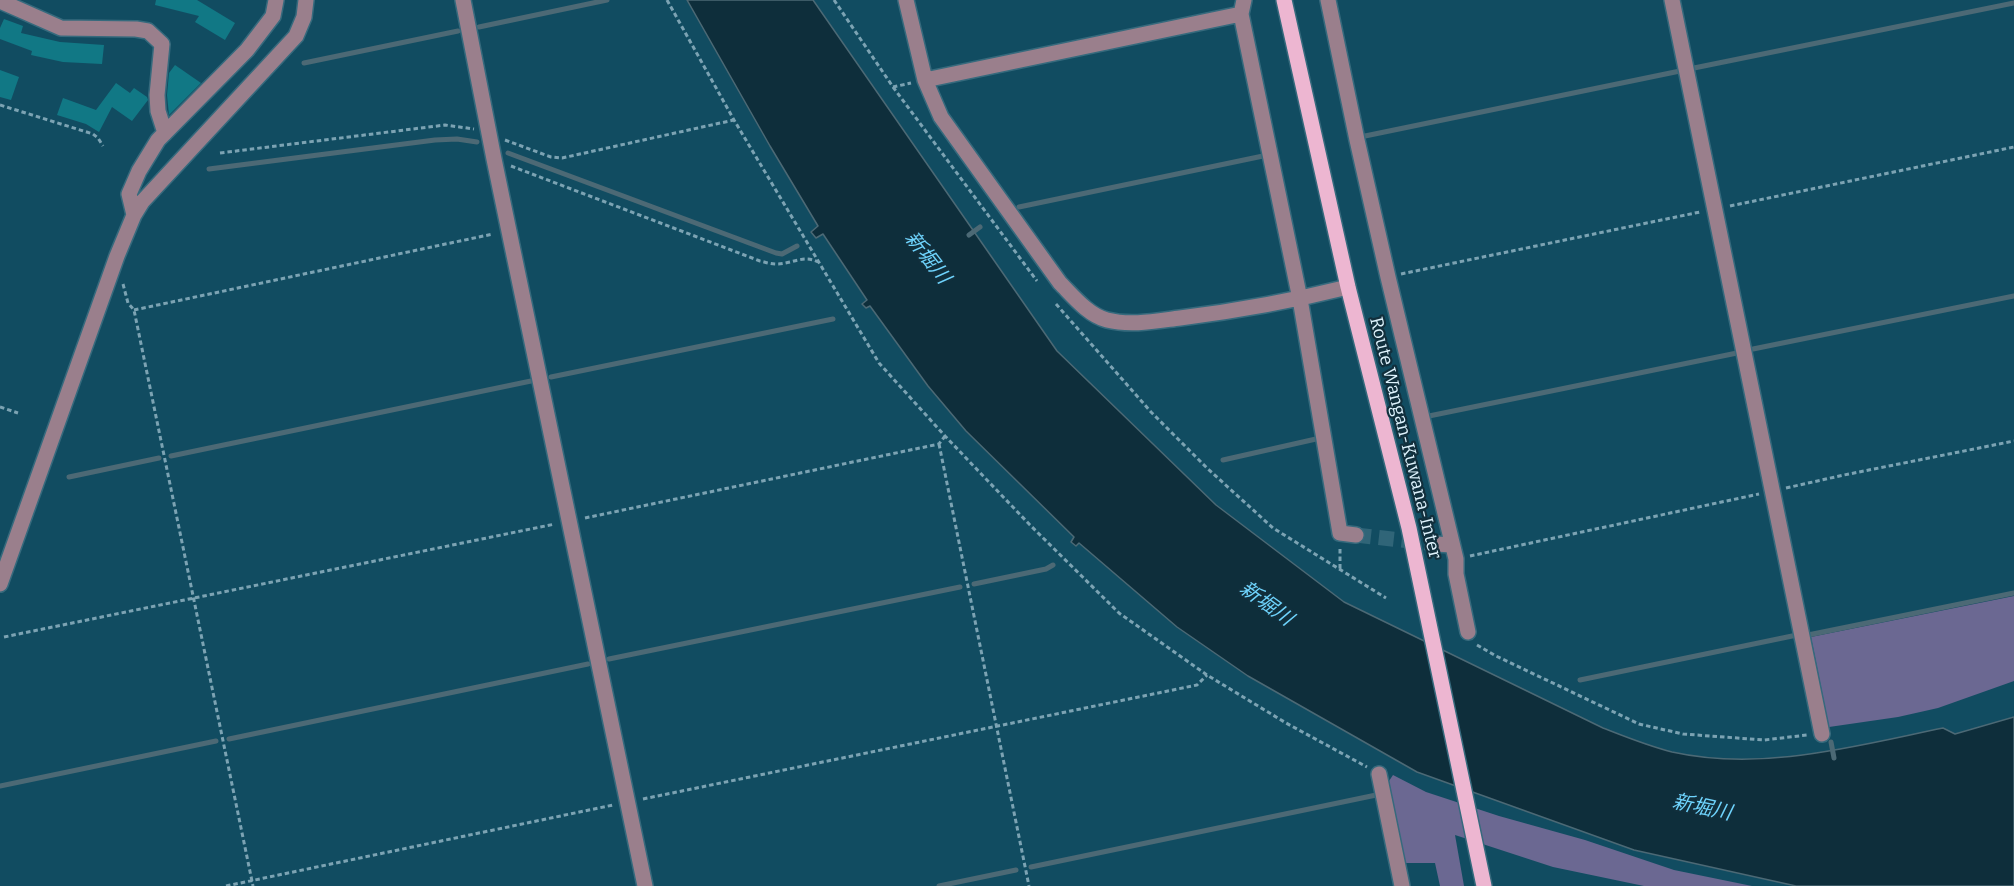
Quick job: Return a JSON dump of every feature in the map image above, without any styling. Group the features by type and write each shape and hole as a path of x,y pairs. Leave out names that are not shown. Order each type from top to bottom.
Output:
{"main road":[{"name":"Route Wangan-Kuwana-Inter","path":"1284,0 1348,287 1409,528 1484,886"}],"street":[{"path":"134,215 129,194 139,171 158,140 247,50 273,16 276,0"},
{"path":"0,584 117,256 134,215 142,202 296,36 304,16 306,0"},
{"path":"463,0 645,886"},
{"path":"906,0 925,80 941,117 1060,283 1079,302 1105,319 1135,324 1208,315 1300,299 1348,287"},
{"path":"1328,0 1364,174 1454,552 1456,574 1468,632"},
{"path":"1672,0 1822,734"},
{"path":"0,1 61,28 136,29 148,32 162,44 157,95 158,111 165,133"},
{"path":"925,80 1243,7 1300,299 1340,533 1356,535"},
{"path":"1436,544 1454,552"},
{"path":"1379,774 1402,886"}],"path":[{"path":"667,0 734,120 879,363 945,436 1119,613 1208,675 1286,723 1379,774"},
{"path":"834,0 893,87 1043,288"},
{"path":"893,87 925,80"},
{"path":"0,105 93,134 103,146"},
{"path":"494,159 760,261 776,264 803,259 820,263"},
{"path":"134,310 509,230"},
{"path":"1050,297 1151,412 1273,528 1386,598"},
{"path":"128,303 134,310 253,886"},
{"path":"0,407 18,413"},
{"path":"4,637 939,444 945,436"},
{"path":"1454,552 1773,492 1855,472 2014,441"},
{"path":"939,444 1029,886"},
{"path":"1340,533 1340,571"},
{"path":"1468,632 1473,643 1496,656 1639,724 1683,734 1764,740 1822,734"},
{"path":"226,886 1197,685 1208,675"}],"shaded area":[{"path":"2014,596 2014,681 1938,708 1898,717 1829,727 1811,637"},
{"path":"1393,775 1426,792 1499,816 1585,840 1674,870 1752,886 1644,886 1553,867 1455,835 1464,886 1440,886 1435,863 1405,863 1389,781"}],"water":[{"name":"新堀川","path":"687,0 813,0 1057,351 1216,505 1344,602 1603,728 1672,752 1740,759 1774,758 1842,749 1943,728 1955,734 2014,717 2014,886 1796,886 1634,850 1417,772 1248,676 1177,627 1079,543 1076,546 1071,542 1074,537 966,431 928,386 870,306 866,308 862,304 867,300 823,234 816,238 811,232 818,226"}],"building":[{"path":"156,0 197,0 235,23 225,40 195,22 199,16 155,5"},
{"path":"4,19 23,26 21,33 60,42 104,45 102,64 63,62 31,55 32,51 0,39 0,28"},
{"path":"175,65 201,83 169,115 167,95 169,73"},
{"path":"0,70 19,77 11,100 0,97"},
{"path":"116,83 130,93 134,88 147,97 148,100 132,121 112,107 99,132 86,124 57,115 63,98 96,110"}],"waterway":[{"path":"479,27 607,0"},
{"path":"1694,68 2014,3"},
{"path":"304,63 458,31"},
{"path":"1365,136 1680,71"},
{"path":"209,169 435,140 457,139 477,142"},
{"path":"508,153 776,253 782,254 797,246"},
{"path":"1019,207 1263,156"},
{"path":"969,235 980,227"},
{"path":"1753,349 2014,296"},
{"path":"551,377 833,319"},
{"path":"1429,416 1737,353"},
{"path":"171,456 531,381"},
{"path":"1223,460 1316,439"},
{"path":"69,477 159,458"},
{"path":"974,584 1046,569 1053,565"},
{"path":"609,659 960,587"},
{"path":"1809,640 1808,635 2014,593"},
{"path":"1580,680 1797,635"},
{"path":"229,739 588,664"},
{"path":"0,786 216,741"},
{"path":"1831,742 1834,758"},
{"path":"1031,867 1381,794"},
{"path":"939,886 1016,870"}],"tunnel":[{"path":"1356,535 1436,544"}]}
